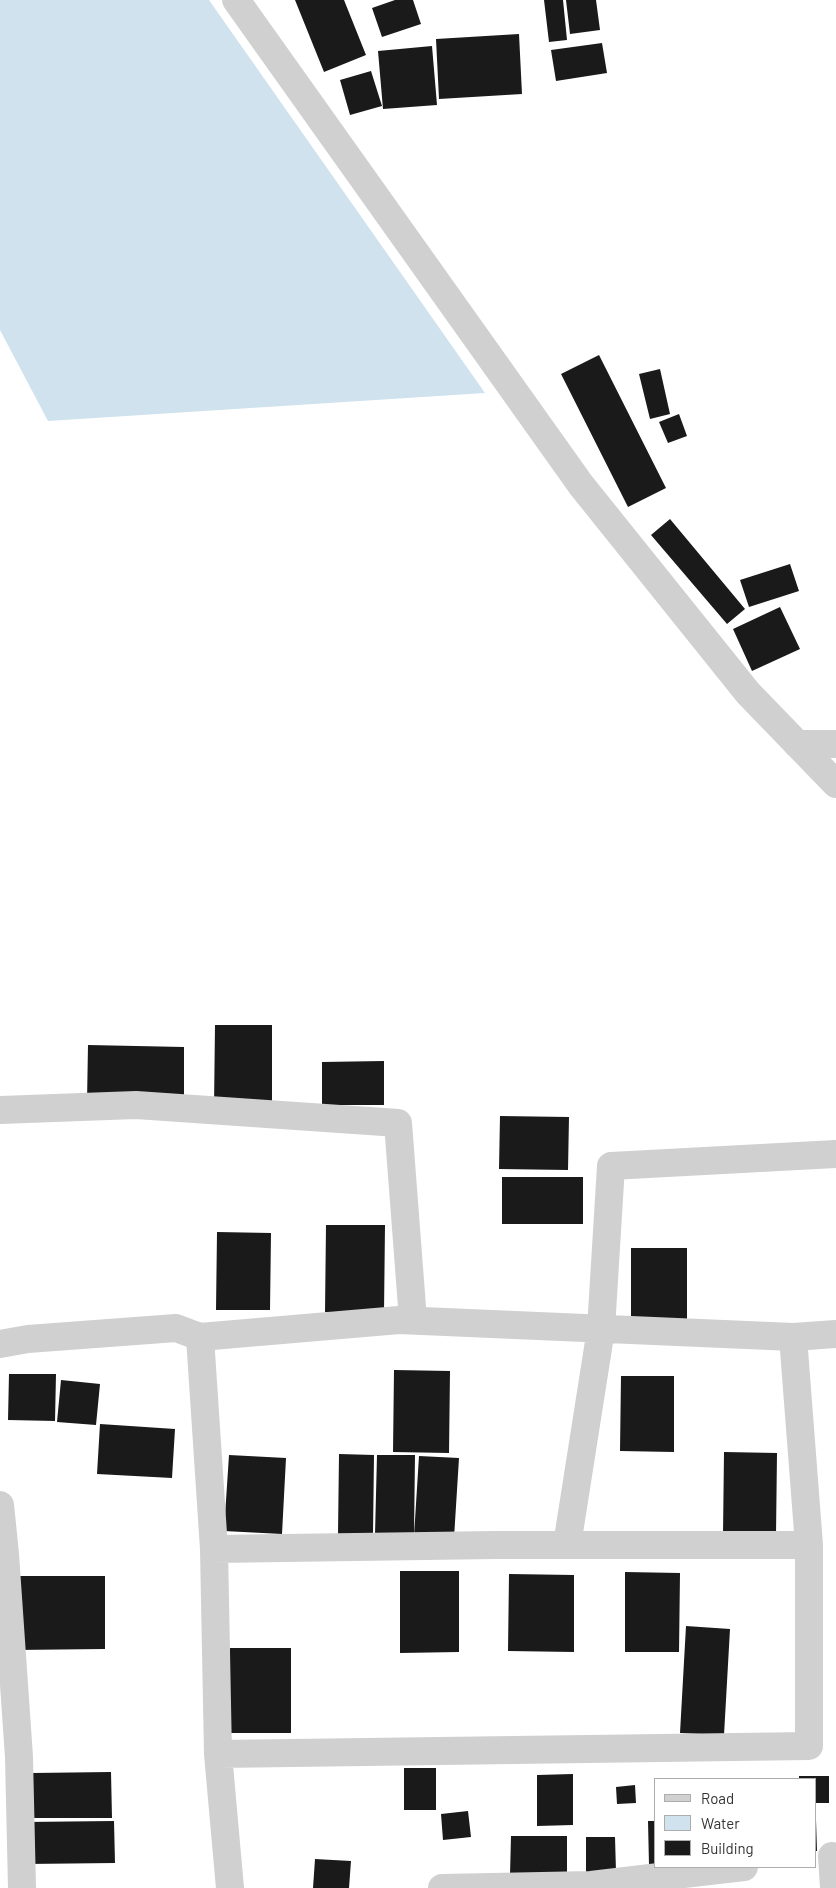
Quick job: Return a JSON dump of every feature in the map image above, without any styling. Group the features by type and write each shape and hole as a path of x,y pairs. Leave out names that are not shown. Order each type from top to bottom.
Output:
{"street":[{"path":"236,0 581,485 748,694 836,784"},
{"path":"797,744 836,744"},
{"path":"0,1110 136,1106 398,1123 414,1320"},
{"path":"567,1545 602,1328 611,1166 836,1154"},
{"path":"0,1344 28,1339 176,1328 200,1337 400,1320 794,1337 836,1334"},
{"path":"200,1337 214,1549 218,1754 230,1888"},
{"path":"218,1754 809,1746 809,1545 794,1337"},
{"path":"0,1505 10,1758 22,1888"},
{"path":"214,1549 567,1545 809,1545"},
{"path":"828,1857 834,1888"},
{"path":"442,1888 591,1887 736,1868"}],"water":[{"path":"0,0 209,0 485,393 48,421 0,330"}],"building":[{"path":"295,0 344,0 366,55 324,72"},
{"path":"395,0 413,0 421,24 382,37 372,8"},
{"path":"544,0 563,0 567,40 549,42"},
{"path":"566,0 596,0 600,30 570,34"},
{"path":"519,34 522,94 439,99 436,39"},
{"path":"602,43 607,73 556,81 551,50"},
{"path":"432,46 437,105 383,109 378,51"},
{"path":"371,71 382,106 350,115 340,80"},
{"path":"599,355 666,488 628,507 561,374"},
{"path":"660,369 670,414 650,419 639,374"},
{"path":"679,414 687,436 668,443 659,422"},
{"path":"670,519 745,609 727,624 651,535"},
{"path":"790,564 799,591 749,607 740,580"},
{"path":"780,607 800,649 752,671 733,629"},
{"path":"215,1025 272,1025 272,1107 214,1107"},
{"path":"88,1045 184,1047 184,1104 87,1102"},
{"path":"384,1061 384,1105 322,1105 322,1062"},
{"path":"500,1116 569,1117 568,1170 499,1169"},
{"path":"502,1177 583,1177 583,1224 502,1224"},
{"path":"326,1225 385,1225 384,1313 325,1312"},
{"path":"217,1232 271,1233 270,1310 216,1310"},
{"path":"631,1248 687,1248 687,1322 631,1322"},
{"path":"394,1370 450,1371 449,1453 393,1452"},
{"path":"9,1374 56,1374 55,1421 8,1420"},
{"path":"621,1376 674,1376 674,1452 620,1451"},
{"path":"61,1380 100,1384 96,1425 57,1422"},
{"path":"100,1424 175,1429 172,1478 97,1474"},
{"path":"724,1452 777,1453 776,1535 723,1534"},
{"path":"339,1454 374,1455 373,1534 338,1534"},
{"path":"229,1455 286,1458 282,1534 224,1531"},
{"path":"377,1455 415,1455 414,1535 375,1534"},
{"path":"419,1456 459,1458 454,1538 414,1536"},
{"path":"400,1571 459,1571 459,1652 400,1653"},
{"path":"625,1572 680,1573 679,1652 625,1652"},
{"path":"509,1574 574,1575 574,1652 508,1651"},
{"path":"15,1576 105,1576 105,1649 15,1650"},
{"path":"686,1626 730,1629 724,1735 680,1733"},
{"path":"230,1648 291,1648 291,1733 230,1733"},
{"path":"404,1768 436,1768 436,1810 404,1810"},
{"path":"111,1772 112,1818 32,1818 32,1773"},
{"path":"573,1774 573,1825 537,1826 537,1775"},
{"path":"799,1776 829,1776 829,1803 816,1803 816,1778 799,1778"},
{"path":"635,1785 636,1803 617,1804 616,1787"},
{"path":"468,1811 471,1837 443,1840 441,1814"},
{"path":"114,1821 115,1863 26,1864 25,1822"},
{"path":"648,1821 654,1821 654,1865 649,1865"},
{"path":"511,1836 567,1836 567,1876 510,1875"},
{"path":"586,1837 615,1837 616,1872 586,1872"},
{"path":"315,1859 351,1861 349,1888 313,1888"}]}
